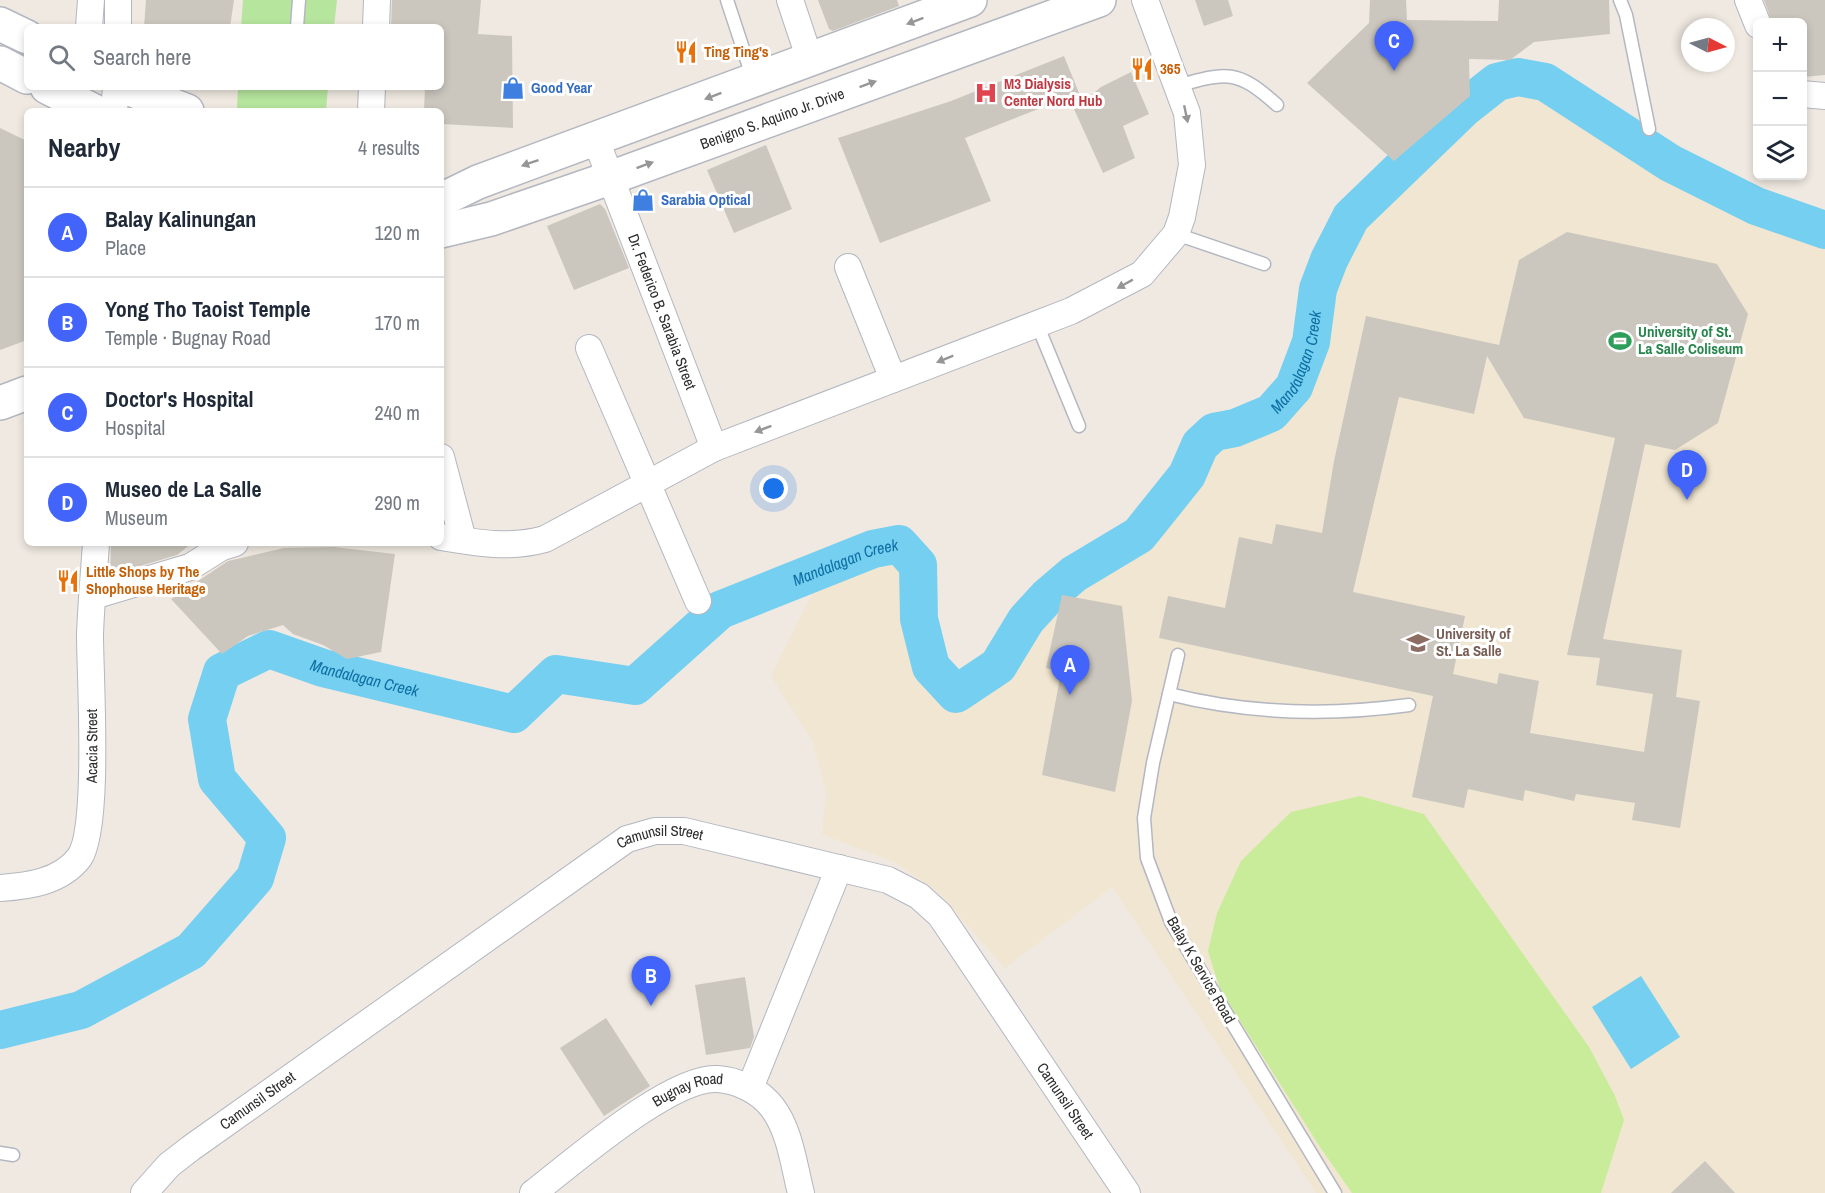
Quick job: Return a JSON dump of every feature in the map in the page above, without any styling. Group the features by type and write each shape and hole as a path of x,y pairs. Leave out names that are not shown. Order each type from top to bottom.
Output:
{"main road":[{"path":"444,199 478,182 970,0"},
{"name":"Benigno S. Aquino Jr. Drive","path":"444,230 491,219 610,178 1026,13 1099,0"},
{"path":"0,24 24,36"},
{"path":"0,63 24,75"},
{"path":"55,90 94,104"},
{"path":"133,90 179,108"},
{"path":"444,175 552,198"},
{"path":"444,209 491,219"},
{"path":"0,403 24,394"}],"street":[{"path":"89,24 91,0"},
{"path":"118,0 118,24"},
{"path":"376,24 377,0"},
{"path":"790,0 810,60"},
{"path":"444,479 452,539 523,545 545,539 647,482 714,448 1071,311 1142,274 1176,234 1182,217 1192,165 1187,112 1177,86 1164,34 1145,0"},
{"path":"1748,0 1755,18"},
{"path":"94,104 112,90"},
{"path":"370,108 372,90"},
{"path":"1807,94 1825,96"},
{"name":"Dr. Federico B. Sarabia Street","path":"596,140 714,448"},
{"path":"848,267 893,380"},
{"path":"589,348 698,601"},
{"name":"Acacia Street","path":"0,888 29,886 60,875 80,857 90,828 96,546"},
{"path":"93,596 190,567 225,546"},
{"name":"Camunsil Street","path":"144,1193 169,1165 191,1148 627,839 655,831 684,831 888,880 919,896 940,915 1127,1193"},
{"path":"750,1088 839,868"},
{"name":"Bugnay Road","path":"533,1193 640,1111 677,1089 716,1079 750,1088 772,1106 783,1126 801,1193"}],"lane":[{"path":"297,24 299,0"},
{"path":"728,0 754,81"},
{"path":"1620,0 1626,15 1649,129"},
{"path":"1177,86 1211,76 1228,75 1247,80 1277,105"},
{"path":"1176,234 1264,264"},
{"path":"1037,324 1079,426"},
{"name":"Balay K Service Road","path":"1178,655 1153,764 1144,818 1147,858 1171,922 1335,1193"},
{"path":"1169,694 1202,702 1312,713 1365,711 1409,705"}],"shaded area":[{"name":"University of St. La Salle","path":"1518,77 1545,82 1670,163 1756,206 1825,230 1825,1193 1316,1193 1112,887 1005,968 938,892 896,863 822,834 826,793 813,742 771,676 824,570 873,549 899,544 918,565 919,619 931,667 957,694 998,666 1026,620 1047,597 1074,574 1139,535 1187,475 1200,445 1214,432 1235,428 1271,413 1294,387 1311,342 1318,289 1329,260 1351,217 1464,108 1497,82"}],"green space":[{"path":"243,0 337,0 334,24 241,24"},
{"path":"238,90 328,90 326,108 237,108"},
{"path":"1360,796 1424,814 1589,1047 1615,1096 1624,1120 1601,1193 1352,1193 1320,1147 1220,989 1208,951 1217,913 1241,861 1291,812"}],"water":[{"path":"1641,976 1680,1037 1631,1069 1592,1007"}],"building":[{"path":"146,0 234,0 230,24 144,24"},
{"path":"392,0 481,0 478,34 512,36 513,128 444,124 444,108 424,108 425,90 444,90 444,24 391,24"},
{"path":"818,0 897,0 899,6 833,31 829,29"},
{"path":"1195,0 1228,0 1233,16 1204,26"},
{"path":"1370,0 1406,0 1407,20 1498,21 1499,0 1609,0 1610,34 1534,42 1510,60 1469,59 1470,96 1394,161 1307,83 1369,23"},
{"path":"1764,0 1825,0 1825,75 1807,77 1807,18 1771,18"},
{"path":"1064,56 1079,93 965,138 991,201 880,243 838,138 951,101"},
{"path":"1131,72 1149,114 1123,126 1135,158 1103,173 1074,109 1101,87"},
{"path":"0,128 24,140 24,341 0,350"},
{"path":"766,145 792,209 734,233 707,170"},
{"path":"600,204 605,209 629,268 574,290 547,226"},
{"path":"1567,232 1717,264 1748,314 1718,423 1675,450 1645,444 1603,639 1682,650 1676,697 1700,701 1680,828 1632,820 1635,803 1576,794 1574,801 1525,790 1523,801 1468,789 1464,808 1412,797 1433,696 1159,638 1168,596 1225,608 1239,537 1272,544 1276,524 1322,533 1334,461 1366,316 1499,345 1519,260","holes":["1487,356 1524,418 1615,438 1567,655 1600,658 1596,685 1653,694 1644,752 1530,733 1539,681 1499,673 1497,684 1453,674 1465,616 1353,592 1399,397 1474,414"]},
{"path":"111,546 188,546 177,555 110,575"},
{"path":"333,547 395,554 381,652 347,659 323,645 293,634 283,625 248,636 222,654 171,599 228,561 284,548"},
{"path":"1062,595 1122,606 1132,701 1115,792 1042,775 1061,672 1046,668"},
{"path":"745,977 754,1037 750,1048 706,1055 695,985"},
{"path":"606,1018 650,1086 604,1116 560,1048"},
{"path":"1705,1161 1735,1193 1671,1193"}],"waterway":[{"name":"Mandalagan Creek","path":"0,1030 81,1010 191,951 255,878 267,838 217,779 207,719 222,672 269,649 323,668 514,714 556,674 635,686 720,610 873,549 899,544 918,565 919,619 931,667 956,694 998,666 1026,620 1047,597 1074,574 1139,535 1187,475 1200,445 1214,432 1235,428 1271,413 1294,387 1311,342 1318,289 1329,260 1351,217 1464,108 1497,82 1518,77 1545,82 1670,163 1756,206 1825,230"}],"place":[{"name":"Ting Ting's","path":"686,52"},
{"name":"365","path":"1142,69"},
{"name":"Doctor's Hospital","path":"1394,71"},
{"name":"Good Year","path":"513,88"},
{"name":"M3 Dialysis Center Nord Hub","path":"986,93"},
{"name":"Sarabia Optical","path":"643,200"},
{"name":"University of St. La Salle Coliseum","path":"1620,341"},
{"name":"Museo de La Salle","path":"1687,500"},
{"name":"Little Shops by The Shophouse Heritage","path":"68,581"},
{"name":"University of St. La Salle","path":"1418,643"},
{"name":"Balay Kalinungan","path":"1070,695"},
{"name":"Yong Tho Taoist Temple","path":"651,1006"}]}
